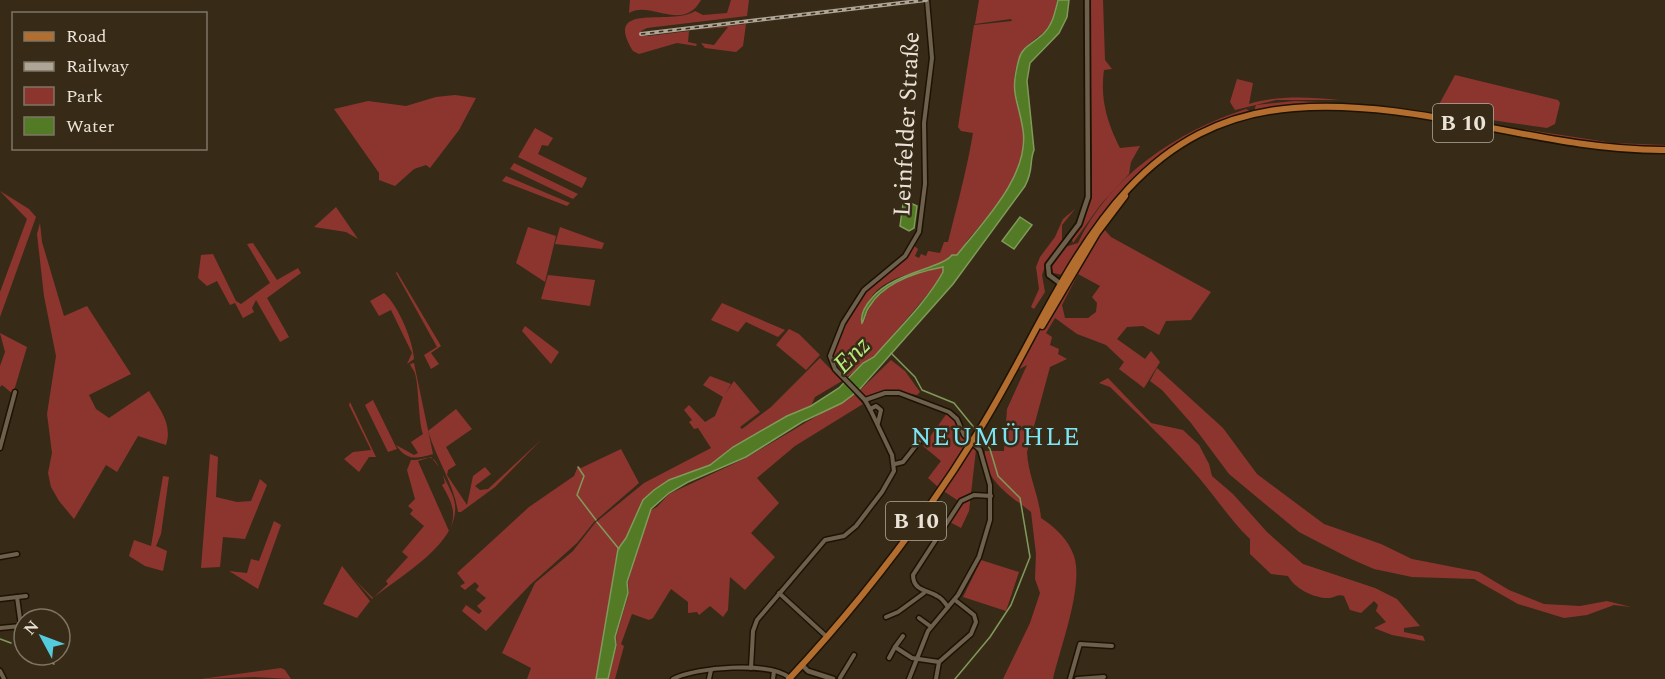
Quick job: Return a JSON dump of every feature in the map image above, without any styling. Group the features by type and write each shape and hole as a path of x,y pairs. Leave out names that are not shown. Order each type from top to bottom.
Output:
{"main road":[{"name":"B 10","path":"789,678 827,637 882,568 974,439 1108,216 1141,179 1196,140 1261,116 1307,111 1358,112 1618,151 1665,152"}],"street":[{"name":"Leinfelder Straße","path":"865,400 843,380 831,363 830,356 843,323 864,290 904,256 919,232 925,184 924,123 933,49 927,0"},
{"path":"1064,286 1049,275 1048,265 1079,224 1088,197 1087,0"},
{"path":"0,448 15,392"},
{"path":"751,668 754,627 779,593 825,540 844,536 856,526 891,480 895,464 878,423 865,400 894,393 928,403 952,414 964,435 974,439 980,450 991,496 988,532 976,562 955,600 930,626 909,679"},
{"path":"870,409 876,406 881,410 878,423"},
{"path":"895,464 903,462 926,434"},
{"path":"948,607 938,596 924,593 913,581 913,575 961,501 974,495 991,496"},
{"path":"0,557 17,554"},
{"path":"779,593 827,637"},
{"path":"886,616 898,612 924,593"},
{"path":"0,600 26,596"},
{"path":"17,597 19,607"},
{"path":"936,679 939,662 964,642 975,626 974,615 955,600"},
{"path":"919,618 930,626"},
{"path":"889,658 903,636"},
{"path":"1070,679 1080,644 1112,646"},
{"path":"894,647 916,658 939,662"},
{"path":"802,665 808,671 838,679 854,655"},
{"path":"673,679 693,672 751,668 774,671 789,678"},
{"path":"709,679 711,670"},
{"path":"0,671 4,679"},
{"path":"773,679 774,671"},
{"path":"1077,679 1104,677"}],"green space":[{"path":"630,0 701,0 694,10 676,15 647,10 629,13"},
{"path":"731,0 749,0 747,16 647,28 641,31 642,35 648,36 689,31 688,42 697,44 696,46 677,43 639,54 633,51 626,35 626,25 633,20 671,17 695,11 703,15 727,13"},
{"path":"979,0 1057,0 1046,30 1024,50 1016,69 1014,87 1023,130 1021,160 999,202 956,256 944,263 900,277 887,283 876,292 868,305 864,322 876,300 894,284 943,267 943,272 933,288 874,357 846,378 832,359 843,323 864,290 913,245 918,249 915,256 919,258 921,254 926,256 928,251 940,253 944,242 948,242 973,133 961,131 958,127 974,25 1012,21 1011,19 975,24"},
{"path":"1090,0 1103,0 1105,60 1112,69 1104,70 1103,91 1111,129 1120,148 1140,146 1131,162 1129,174 1101,204 1073,243 1072,240 1082,225 1092,197"},
{"path":"746,24 743,46 736,52 705,48 701,43 714,45 728,27 692,30"},
{"path":"1455,75 1558,100 1560,103 1555,124 1547,128 1435,112"},
{"path":"1237,79 1253,83 1249,104 1283,98 1339,100 1276,100 1235,110 1230,102"},
{"path":"455,95 476,98 459,130 430,168 426,165 414,169 395,186 379,180 379,173 334,109 368,101 406,106 436,97"},
{"path":"1295,101 1359,104 1613,143 1665,145 1665,148 1609,144 1453,120 1306,105 1254,111 1256,105"},
{"path":"1246,109 1252,112 1188,139 1141,174 1102,218 1063,275 1053,273 1051,265 1065,247 1078,243 1091,219 1108,197 1148,159 1195,130"},
{"path":"535,128 553,138 548,146 542,145 538,154 587,178 582,188 518,157"},
{"path":"514,163 578,194 573,199 510,169"},
{"path":"506,176 570,203 567,206 502,181"},
{"path":"0,191 29,209 36,217 0,317 0,292 27,219"},
{"path":"336,207 358,239 346,232 314,227"},
{"path":"1075,209 1062,225 1062,242 1047,261 1042,275 1045,292 1034,309 1031,307 1039,289 1036,267 1040,257 1055,237 1063,219"},
{"path":"40,223 42,242 64,316 87,306 131,374 89,395 96,409 109,418 149,391 164,416 168,430 166,445 138,436 117,472 106,465 74,519 51,487 48,473 52,453 47,414 56,356 44,296 37,234"},
{"path":"528,227 556,236 545,282 516,263"},
{"path":"560,227 604,243 602,249 555,244"},
{"path":"1103,228 1111,237 1211,292 1191,320 1166,321 1159,335 1143,326 1127,327 1117,339 1145,359 1151,351 1160,362 1144,388 1119,369 1124,362 1106,345 1077,334 1055,318 1046,333 1052,337 1050,345 1059,349 1058,354 1067,359 1050,367 1027,452 1041,518 1061,534 1068,544 1074,556 1076,584 1070,617 1053,679 1003,679 1030,623 1040,593 1035,579 1036,554 1031,512 993,479 985,461 985,451 1004,451 1007,409 1027,365 1016,371 1088,248","holes":["1078,274 1100,286 1092,297 1097,303 1096,312 1088,318 1065,318 1062,305"]},
{"path":"253,243 277,280 298,268 301,273 267,298 289,337 280,342 256,300 252,308 254,312 243,318 235,303 230,305 217,281 207,286 198,278 201,255 213,254 236,301 241,304 270,283 247,244"},
{"path":"397,272 441,346 431,353 439,364 431,369 424,355 437,347"},
{"path":"548,275 595,280 590,306 541,299"},
{"path":"384,293 404,323 411,342 414,359 407,364 412,353 391,310 379,316 370,301"},
{"path":"722,303 785,330 778,337 746,322 738,332 711,320"},
{"path":"525,326 559,352 551,364 522,331"},
{"path":"789,329 799,334 820,355 806,370 776,345"},
{"path":"0,333 27,347 13,394 2,385 0,387 0,366 5,352"},
{"path":"820,358 842,381 815,397 811,406 787,416 733,447 710,465 669,480 643,500 626,538 618,549 596,679 527,679 531,668 502,653 535,583 573,551 595,523 644,483 711,448 698,428 694,429 689,422 692,420 684,410 689,405 705,422 715,416 723,397 703,385 710,376 731,384 725,394 734,381 760,412 740,427 742,429 771,407"},
{"path":"891,360 905,371 920,392 917,395 890,390 868,397 858,392"},
{"path":"414,363 433,454 417,458 404,454 396,445 414,455 418,453 411,442 423,434 416,376 410,364"},
{"path":"1157,368 1223,428 1257,474 1324,524 1381,544 1412,559 1479,572 1509,590 1544,604 1580,606 1607,601 1631,607 1614,605 1587,615 1564,618 1518,604 1474,579 1412,577 1374,569 1351,559 1299,532 1229,474 1191,423 1162,390 1150,381"},
{"path":"1108,378 1151,423 1183,430 1199,445 1209,464 1212,476 1233,494 1267,532 1303,564 1375,588 1397,599 1420,626 1404,628 1404,632 1423,636 1425,641 1392,635 1374,628 1386,622 1376,611 1378,605 1374,601 1361,613 1350,610 1344,596 1318,597 1300,589 1288,576 1271,574 1250,554 1250,539 1189,467 1110,387 1099,383"},
{"path":"854,394 863,404 795,446 757,478 779,503 751,533 775,557 745,590 730,577 728,610 723,617 710,606 699,615 697,612 688,613 688,602 671,589 653,618 649,620 632,614 621,644 624,646 615,679 608,679 617,645 616,637 629,593 628,582 651,510 669,494 746,458"},
{"path":"373,400 397,449 388,452 365,405"},
{"path":"350,402 376,457 369,457 359,472 344,459 353,452 371,450 349,405"},
{"path":"456,409 472,429 446,447 456,465 448,470 447,475 467,505 473,476 485,467 491,474 475,486 480,490 488,489 541,440 495,487 461,512 458,512 453,491 428,431"},
{"path":"948,412 956,420 967,445 938,487 928,478 941,461 923,446"},
{"path":"977,441 969,511 961,528 948,521 960,502 942,490"},
{"path":"621,449 639,483 594,522 577,543 530,585 486,631 462,611 466,605 479,614 482,611 477,606 486,598 476,590 479,586 475,582 465,590 460,586 465,583 457,573 529,507 574,476 578,466 581,468"},
{"path":"210,454 218,457 216,497 237,502 251,501 260,479 267,485 245,539 223,537 220,567 201,568"},
{"path":"428,458 418,461 449,530 448,533 425,558 372,599 353,578 373,598 388,584 386,581 408,557 402,552 424,526 410,514 413,510 408,506 415,499 407,470 411,460"},
{"path":"443,475 455,505 454,519 452,523 452,507 442,485 445,483"},
{"path":"163,476 169,477 161,534 156,546 167,551 163,571 145,566 129,556 134,540 151,546"},
{"path":"274,521 281,525 258,589 229,571 247,573 251,559 259,561"},
{"path":"981,560 1019,572 1006,611 963,597"},
{"path":"342,566 370,601 357,618 323,604"},
{"path":"281,668 291,679 254,677 201,679"}],"water":[{"path":"1058,0 1069,0 1067,17 1059,33 1030,63 1027,81 1034,150 1030,175 1025,186 953,284 859,390 842,403 802,422 746,457 688,482 669,493 651,509 627,582 628,593 615,637 616,645 608,679 596,679 618,549 626,538 643,500 669,480 710,465 733,447 787,416 811,406 839,388 863,363 874,357 911,316 936,283 943,272 943,267 912,275 883,291 875,298 862,323 864,310 872,298 892,282 938,264 952,255 957,255 1002,197 1012,181 1023,147 1023,130 1015,96 1019,59 1023,51 1050,26"},
{"path":"906,201 917,206 914,228 909,231 900,226 903,204"},
{"path":"1020,217 1032,225 1014,249 1002,241"}],"waterway":[{"path":"891,353 915,377 922,390 954,403 976,430"},
{"path":"955,679 990,637 1011,605 1030,557 1020,498 998,476 990,449 979,433"},
{"path":"578,467 584,476 577,495 596,520"},
{"path":"597,522 619,549"},
{"path":"0,639 11,643"}],"railway":[{"path":"641,34 926,0"}],"district":[{"name":"NEUMÜHLE","path":"996,437"}],"water label":[{"name":"Enz","path":"852,355"}]}
